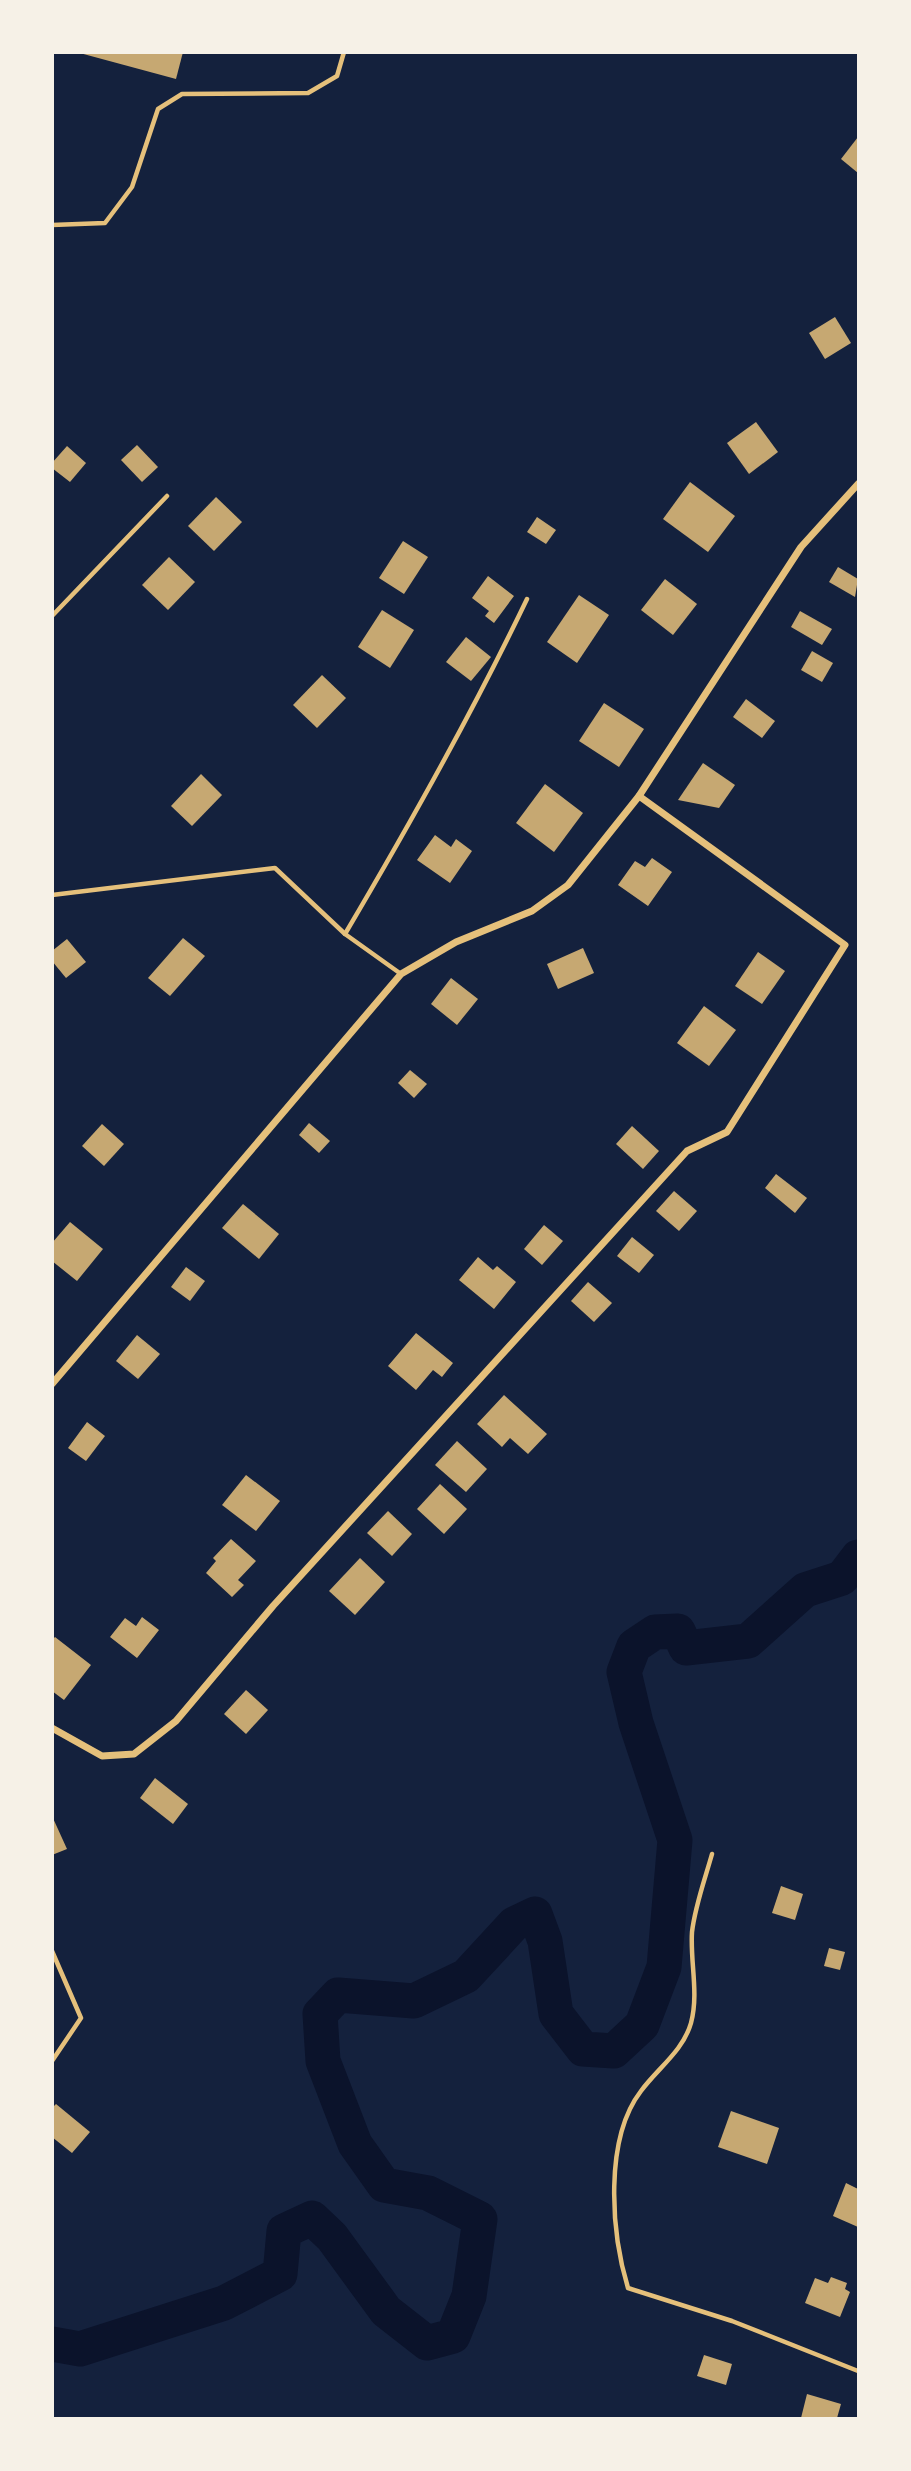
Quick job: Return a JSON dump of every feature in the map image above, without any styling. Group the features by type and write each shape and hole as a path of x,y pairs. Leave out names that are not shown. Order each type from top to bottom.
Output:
{"street":[{"path":"52,1384 401,974 456,942 532,911 568,885 639,796 801,547 859,484"},
{"path":"52,1727 102,1756 134,1755 176,1721 273,1606 687,1151 727,1132 845,945 639,796"}],"lane":[{"path":"52,225 105,223 132,187 158,108 181,94 308,93 337,76 344,52"},
{"path":"52,616 167,496"},
{"path":"345,934 422,801 527,599"},
{"path":"52,895 275,869 345,934 401,974"},
{"path":"712,1854 692,1931 695,1979 692,2020 684,2042 626,2111 615,2159 619,2258 628,2288 732,2321 859,2371"},
{"path":"52,1951 81,2018 52,2061"}],"building":[{"path":"76,52 183,52 176,79"},
{"path":"858,137 858,173 841,159"},
{"path":"835,317 851,343 825,359 809,333"},
{"path":"756,422 778,452 749,474 727,443"},
{"path":"137,445 158,467 142,482 121,460"},
{"path":"67,446 86,463 70,482 52,468 52,463"},
{"path":"690,482 735,516 708,552 663,519"},
{"path":"216,497 242,522 214,551 188,526"},
{"path":"537,517 556,530 546,544 527,532"},
{"path":"403,541 428,557 404,594 379,578"},
{"path":"169,557 195,582 168,610 142,585"},
{"path":"838,567 858,579 855,597 829,582"},
{"path":"488,576 514,596 494,623 485,616 489,611 472,598"},
{"path":"665,579 697,604 673,635 641,610"},
{"path":"579,595 609,615 577,663 547,642"},
{"path":"382,610 414,630 390,668 358,647"},
{"path":"800,611 832,629 822,645 791,627"},
{"path":"466,637 491,657 471,681 446,662"},
{"path":"812,651 833,663 822,682 801,670"},
{"path":"322,675 346,698 317,728 293,705"},
{"path":"746,699 775,721 762,738 733,717"},
{"path":"604,703 644,729 619,767 579,741"},
{"path":"703,763 735,785 719,808 678,800"},
{"path":"201,774 222,795 192,826 171,806"},
{"path":"545,784 583,813 554,852 516,823"},
{"path":"435,835 451,847 456,839 472,851 450,883 417,860"},
{"path":"652,858 672,872 648,906 618,885 635,861 645,867"},
{"path":"183,938 205,956 170,996 148,978"},
{"path":"67,939 86,962 66,978 52,961 52,951"},
{"path":"583,948 594,973 558,989 547,964"},
{"path":"758,952 785,971 762,1004 735,986"},
{"path":"451,978 478,999 457,1025 431,1004"},
{"path":"704,1006 736,1030 709,1066 677,1043"},
{"path":"410,1070 427,1084 414,1098 398,1083"},
{"path":"309,1123 330,1141 319,1153 299,1135"},
{"path":"102,1124 124,1144 104,1166 82,1146"},
{"path":"632,1126 659,1151 643,1169 616,1144"},
{"path":"776,1174 807,1198 795,1213 765,1188"},
{"path":"674,1191 697,1211 679,1231 656,1211"},
{"path":"243,1204 279,1234 259,1259 222,1228"},
{"path":"70,1222 103,1249 77,1281 52,1261 52,1243"},
{"path":"544,1225 563,1241 542,1265 524,1249"},
{"path":"632,1237 654,1255 639,1273 617,1256"},
{"path":"478,1257 493,1270 497,1266 516,1282 494,1309 459,1280"},
{"path":"186,1267 205,1281 190,1301 171,1287"},
{"path":"588,1282 612,1303 594,1322 571,1301"},
{"path":"416,1333 453,1363 442,1377 433,1370 416,1390 388,1366"},
{"path":"137,1335 160,1354 138,1379 116,1361"},
{"path":"504,1395 547,1434 528,1454 510,1438 502,1447 477,1424"},
{"path":"87,1422 105,1436 86,1461 68,1448"},
{"path":"457,1441 487,1469 466,1492 435,1465"},
{"path":"246,1475 280,1501 256,1531 222,1505"},
{"path":"440,1484 467,1509 444,1534 417,1509"},
{"path":"388,1511 412,1534 392,1556 367,1533"},
{"path":"231,1539 256,1561 238,1580 244,1585 232,1597 206,1573 216,1561 213,1558"},
{"path":"360,1558 385,1582 355,1615 329,1591"},
{"path":"142,1617 159,1630 137,1658 110,1637 125,1618 136,1626"},
{"path":"55,1637 91,1665 64,1700 52,1691 52,1640"},
{"path":"246,1690 268,1710 246,1734 224,1714"},
{"path":"155,1778 188,1804 173,1824 140,1798"},
{"path":"52,1816 67,1849 52,1855"},
{"path":"781,1886 803,1894 795,1920 772,1913"},
{"path":"829,1948 845,1952 840,1970 824,1966"},
{"path":"56,2104 90,2132 72,2153 52,2137 52,2108"},
{"path":"731,2111 779,2128 767,2164 718,2147"},
{"path":"846,2183 858,2189 858,2227 833,2216"},
{"path":"831,2277 847,2283 845,2289 850,2292 840,2317 805,2303 815,2278 828,2283"},
{"path":"704,2355 732,2364 726,2385 697,2376"},
{"path":"807,2394 841,2404 837,2418 801,2418"}],"waterway":[{"path":"52,2344 80,2349 224,2303 280,2274 284,2231 312,2218 332,2237 386,2311 427,2343 453,2336 469,2296 480,2219 428,2193 384,2185 355,2144 323,2061 320,2014 338,1995 414,2001 466,1976 514,1924 535,1914 545,1941 556,2014 583,2049 614,2051 642,2025 664,1967 675,1840 636,1723 624,1672 634,1646 655,1632 678,1631 686,1648 748,1641 805,1590 842,1578 858,1557"}]}
